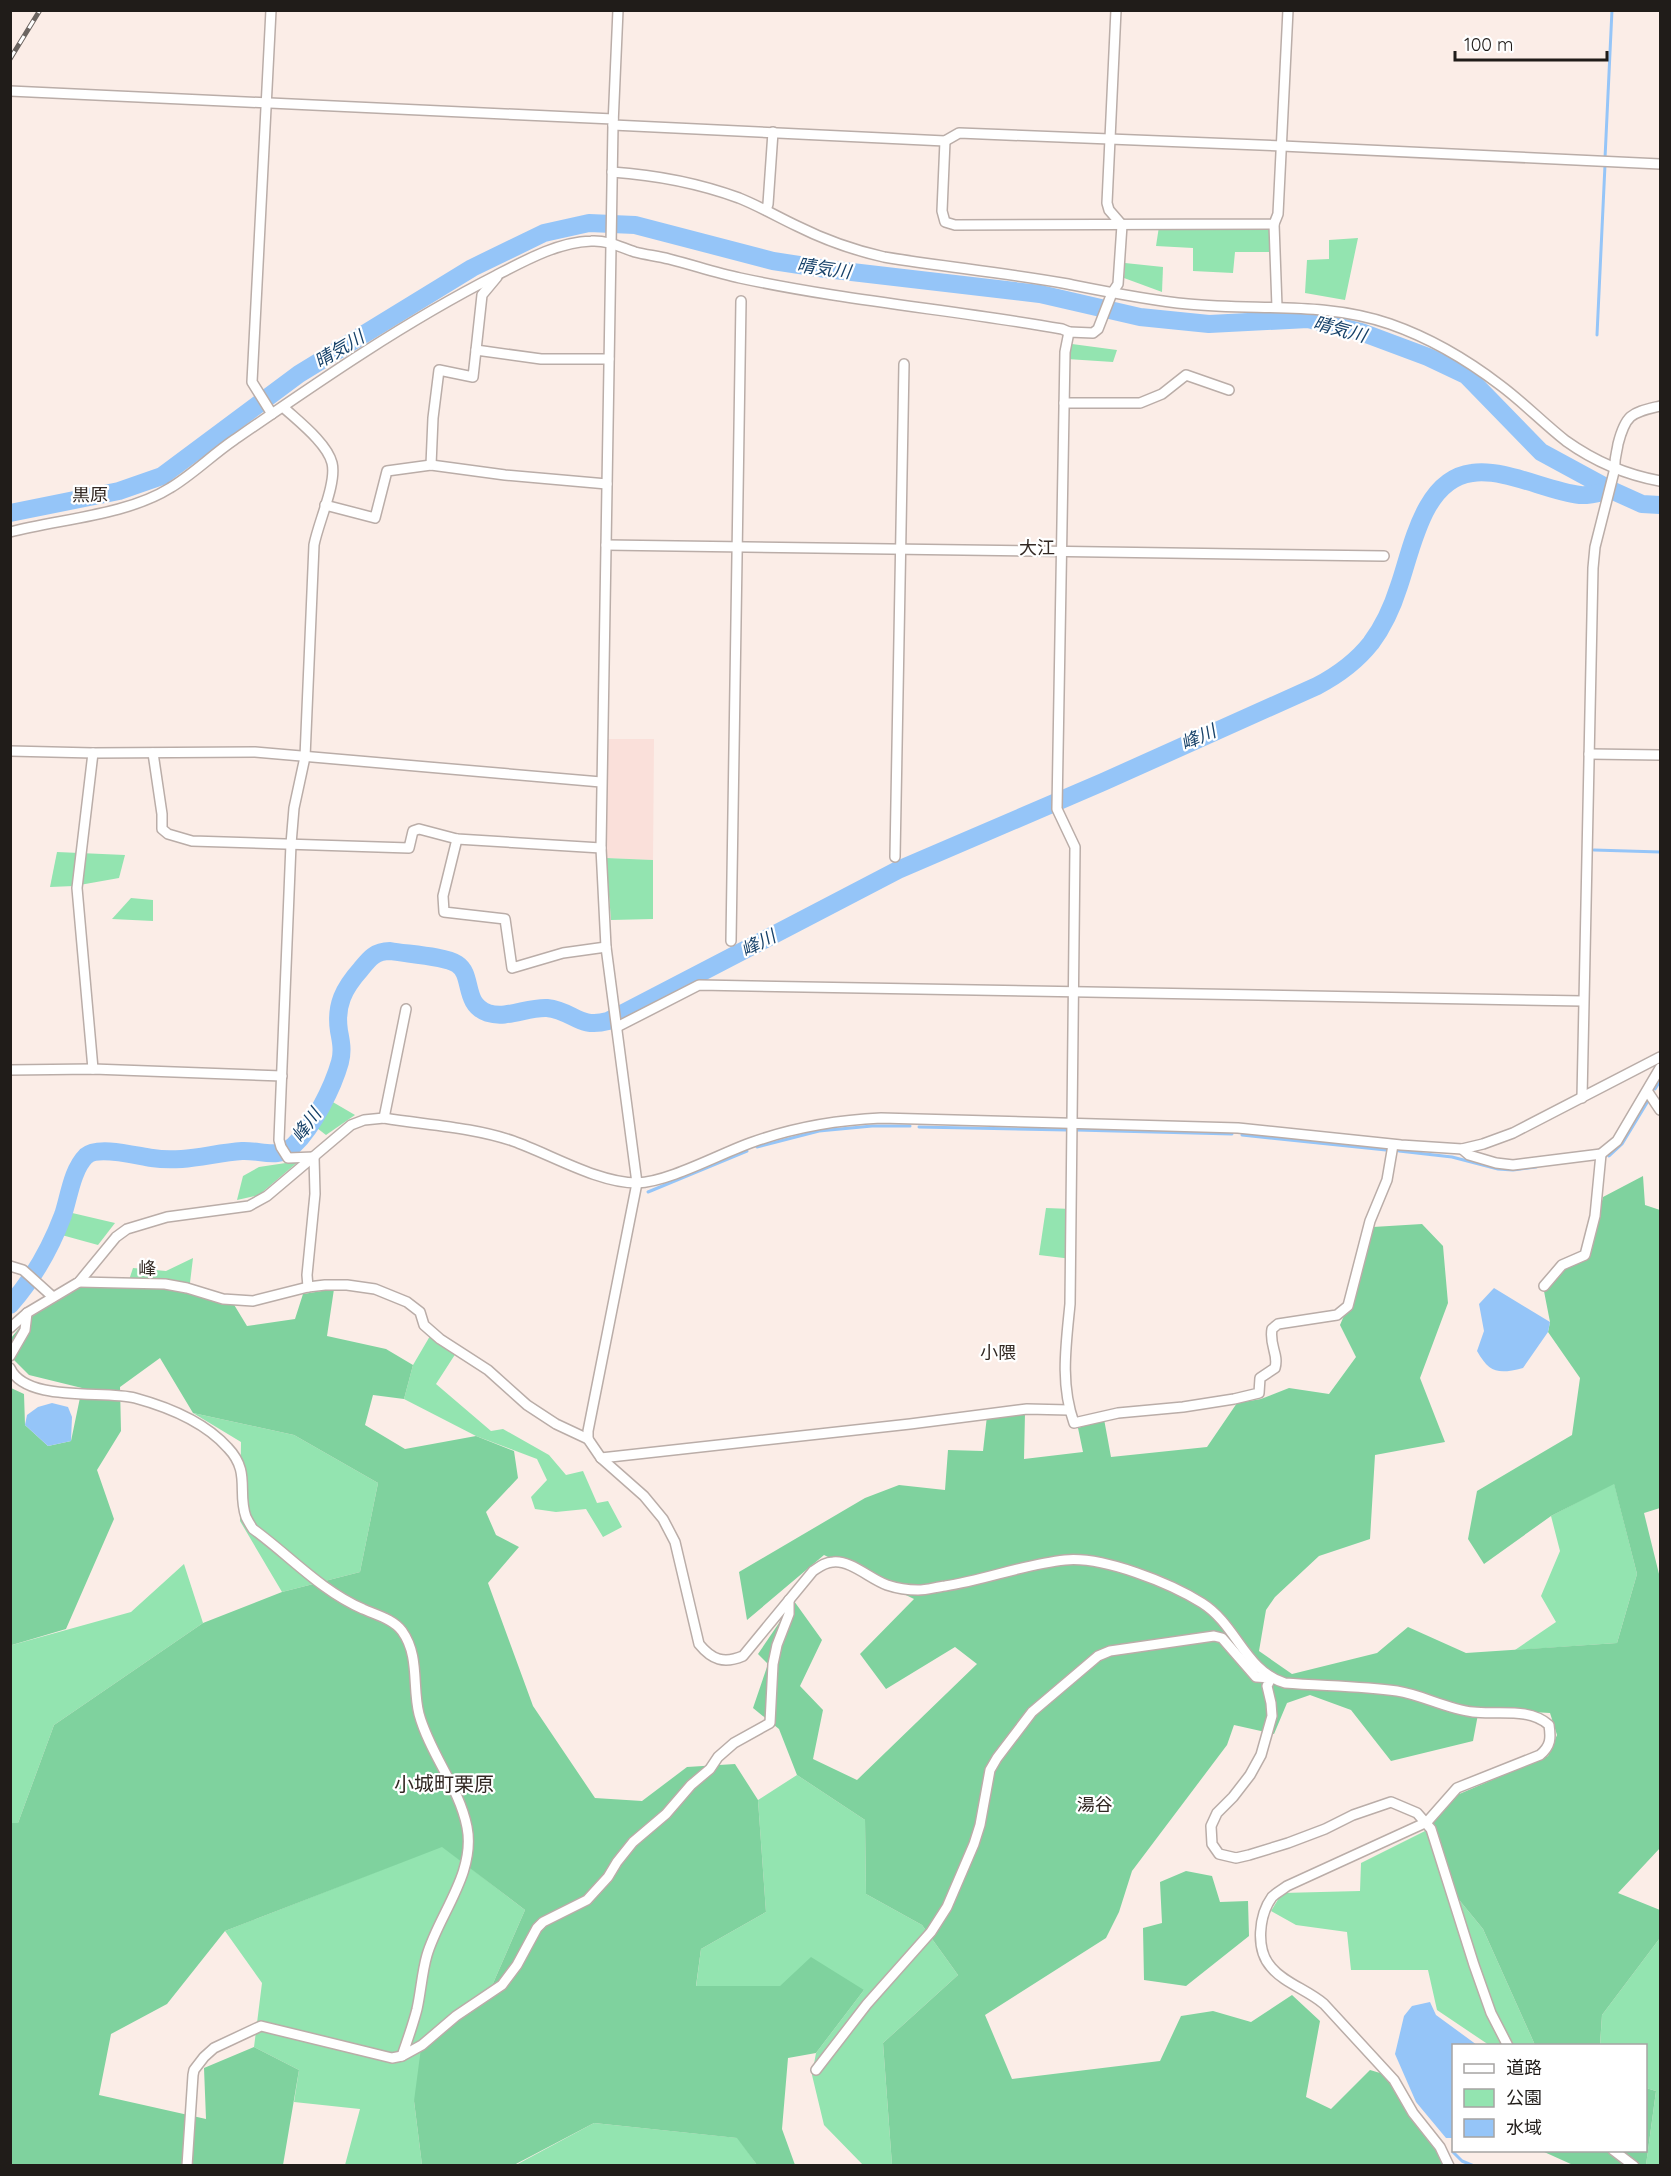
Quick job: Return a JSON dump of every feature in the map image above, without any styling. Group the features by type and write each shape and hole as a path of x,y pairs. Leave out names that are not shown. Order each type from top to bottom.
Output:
{"street":[{"path":"271,10 252,382 271,412"},
{"path":"618,10 611,211 601,848 606,947 637,1183 588,1438 601,1458 644,1496 663,1519 675,1542 699,1644 707,1653 724,1661 743,1656 813,1571 822,1564 835,1561 886,1584 919,1590 1077,1559 1117,1567 1175,1589 1205,1605 1225,1623 1257,1667 1271,1678"},
{"path":"10,532 40,524 108,512 170,489 271,412 283,407 411,324 499,274 547,252 590,241 611,242 635,252 739,278 868,301 984,315 1069,332 1093,333 1098,330 1118,284 1122,225 1109,210 1107,203 1116,10"},
{"path":"1277,307 1274,224 1278,214 1288,10"},
{"path":"10,90 945,141 959,133 1660,164"},
{"path":"766,210 773,132"},
{"path":"945,141 942,211 945,222 955,225 1274,224"},
{"path":"612,172 642,174 718,191 856,251 924,264 1067,284 1111,296 1214,307 1309,308 1363,316 1415,333 1445,348 1503,387 1565,440 1614,471 1660,481"},
{"path":"431,465 433,418 439,370 473,377 482,295 499,274"},
{"path":"731,941 741,301"},
{"path":"1069,332 1065,352 1057,809 1075,847 1070,1305 1064,1363 1069,1410 1074,1423 1118,1413 1183,1407 1259,1393 1260,1378 1275,1368 1277,1360 1270,1340 1272,1329 1278,1324 1337,1315 1348,1306 1370,1221 1387,1180 1393,1145"},
{"path":"476,350 541,359 609,359"},
{"path":"895,857 904,364"},
{"path":"1064,403 1140,403 1162,394 1186,375 1229,390"},
{"path":"1582,1098 1593,568 1601,522 1614,471 1614,461 1627,419 1635,412 1660,406"},
{"path":"283,407 310,432 327,452 333,464 332,481 316,529 314,545 305,757 294,808 291,844 282,1076 281,1147 288,1158 314,1157"},
{"path":"325,505 375,518 387,471 431,465 505,475 607,484"},
{"path":"606,545 1384,556"},
{"path":"10,751 255,752 601,782"},
{"path":"93,753 77,888 93,1069"},
{"path":"153,753 162,829 168,834 192,841 409,848 413,831 419,829 457,839 601,848"},
{"path":"1588,754 1660,755"},
{"path":"457,839 442,896 444,912 505,919 512,968 563,953 606,947"},
{"path":"617,1027 699,985 1583,1001"},
{"path":"384,1118 406,1009"},
{"path":"10,1328 27,1313 79,1282 116,1236 127,1229 167,1217 249,1206 267,1196 334,1137 351,1125 364,1120 384,1118 488,1134 513,1141 578,1168 619,1181 637,1183 660,1179 783,1132 848,1120 881,1118 1238,1128 1393,1145 1462,1149 1513,1133 1660,1057"},
{"path":"1462,1149 1478,1158 1513,1165 1602,1154 1617,1141 1648,1092 1660,1068"},
{"path":"10,1070 93,1069 282,1076"},
{"path":"1648,1092 1660,1110"},
{"path":"1544,1286 1562,1265 1585,1255 1594,1216 1602,1154"},
{"path":"308,1287 307,1275 315,1194 314,1157"},
{"path":"10,1266 22,1270 53,1297"},
{"path":"79,1282 165,1284 223,1299 254,1301 325,1284 360,1286 394,1296 420,1312 424,1325 440,1339 488,1370 527,1405 556,1424 588,1438"},
{"path":"10,1356 25,1330 27,1313"},
{"path":"10,1368 15,1377 39,1388 65,1393 134,1398 190,1419 208,1431 236,1458 243,1480 246,1517 253,1529 331,1592 360,1608 389,1620 402,1631 415,1665 420,1715 459,1802 465,1818 469,1841 461,1875 426,1957 417,2008 402,2056"},
{"path":"601,1458 1027,1409 1069,1410"},
{"path":"186,2166 194,2070 209,2052 227,2040 247,2034 261,2026 392,2058 402,2056 422,2045 456,2016 502,1984 517,1965 537,1928 543,1922 587,1900 608,1877 633,1842 666,1814 691,1785 710,1769 718,1757 734,1743 770,1723 773,1664 777,1645 789,1614 789,1600"},
{"path":"816,2070 867,2004 931,1932 947,1907 980,1825 990,1770 1013,1735 1032,1712 1098,1656 1110,1651 1214,1636 1222,1638 1256,1677 1271,1678 1285,1683 1398,1692 1429,1699 1455,1709 1532,1715 1549,1725 1551,1739 1547,1749 1540,1755 1456,1788 1427,1822 1287,1886 1274,1896 1265,1911 1261,1926 1262,1951 1269,1966 1282,1977 1312,1993 1394,2080 1413,2113 1440,2147 1449,2166"},
{"path":"1271,1678 1267,1686 1272,1716 1260,1755 1250,1775 1217,1813 1211,1826 1212,1845 1219,1854 1236,1858 1288,1843 1353,1815 1391,1802 1418,1813 1431,1829 1491,2013 1507,2044"},
{"path":"1614,2152 1634,2166"}],"shaded area":[{"path":"608,739 654,739 653,860 606,858"}],"green space":[{"path":"1160,220 1269,220 1269,252 1235,252 1233,273 1193,271 1193,248 1156,246"},
{"path":"1358,238 1345,300 1305,293 1307,260 1329,259 1329,240"},
{"path":"1125,263 1163,267 1162,292 1124,278"},
{"path":"1072,344 1117,350 1113,362 1067,359"},
{"path":"57,852 125,855 119,878 74,886 50,887"},
{"path":"606,858 653,860 653,919 611,920"},
{"path":"131,898 153,900 153,921 112,919"},
{"path":"331,1101 355,1115 326,1135 313,1125"},
{"path":"299,1161 259,1195 237,1200 243,1176 259,1167"},
{"path":"1643,1176 1645,1205 1660,1210 1660,1508 1644,1513 1660,1578 1660,1848 1618,1893 1660,1910 1660,1938 1602,2015 1600,2044 1535,2044 1483,1929 1442,1879 1427,1830 1457,1795 1548,1756 1557,1735 1550,1713 1479,1709 1473,1741 1391,1761 1351,1710 1310,1695 1287,1703 1274,1734 1234,1725 1227,1745 1132,1871 1119,1912 1106,1938 985,2015 1012,2079 1160,2061 1181,2016 1213,2011 1251,2022 1292,1995 1320,2021 1306,2097 1331,2109 1370,2070 1397,2078 1443,2160 1457,2165 892,2165 883,2043 958,1975 922,1925 866,1894 865,1820 797,1775 779,1729 753,1708 768,1664 758,1654 794,1601 822,1640 800,1686 823,1710 813,1759 857,1780 977,1664 955,1647 886,1689 860,1654 914,1599 824,1555 747,1620 739,1572 865,1498 899,1485 945,1490 948,1450 983,1451 987,1416 1025,1413 1024,1459 1083,1452 1078,1428 1104,1419 1111,1457 1207,1447 1237,1403 1261,1399 1289,1388 1329,1394 1356,1357 1340,1325 1357,1285 1373,1227 1422,1224 1443,1246 1448,1303 1420,1378 1445,1442 1375,1455 1370,1539 1319,1556 1275,1597 1266,1610 1259,1651 1292,1674 1377,1653 1408,1627 1466,1653 1617,1643 1637,1574 1614,1484 1551,1516 1484,1564 1468,1539 1477,1491 1572,1435 1580,1378 1548,1332 1550,1322 1542,1281 1558,1262 1590,1251 1603,1197"},
{"path":"1046,1208 1072,1209 1072,1259 1039,1255"},
{"path":"68,1212 115,1223 98,1245 58,1234"},
{"path":"193,1258 189,1291 127,1286 133,1268 166,1271"},
{"path":"81,1286 127,1286 189,1291 233,1303 247,1326 295,1319 303,1294 334,1289 327,1336 386,1349 413,1365 404,1399 373,1395 365,1425 405,1449 476,1436 514,1451 518,1478 486,1512 496,1535 519,1547 488,1583 533,1706 595,1798 642,1801 687,1767 735,1764 758,1800 766,1912 701,1949 696,1986 780,1986 811,1957 864,1990 816,2053 788,2058 782,2129 795,2165 757,2165 737,2138 594,2123 514,2165 422,2165 414,2101 421,2048 491,1988 525,1910 442,1847 225,1931 167,2004 111,2034 99,2095 206,2119 204,2068 254,2047 299,2070 283,2165 11,2165 11,1823 18,1823 54,1725 203,1623 282,1592 360,1572 378,1483 294,1435 193,1413 160,1358 120,1387 121,1431 97,1470 114,1519 66,1629 12,1645 11,1388 24,1394 25,1425 48,1446 71,1441 82,1388 29,1375 11,1357 11,1338 33,1312"},
{"path":"430,1336 456,1353 436,1384 491,1431 503,1429 549,1455 566,1475 583,1471 597,1503 608,1501 622,1527 603,1537 586,1509 556,1512 535,1509 531,1497 547,1480 537,1459 476,1436 404,1399 413,1365"},
{"path":"193,1413 294,1435 378,1483 360,1572 282,1592 240,1521 241,1442"},
{"path":"1614,1483 1637,1574 1617,1643 1515,1650 1556,1622 1541,1596 1560,1551 1551,1516"},
{"path":"184,1564 203,1623 54,1725 18,1823 11,1823 10,1643 12,1645 131,1612"},
{"path":"797,1775 865,1820 866,1894 922,1925 958,1975 883,2043 892,2165 863,2165 824,2125 812,2075 816,2053 864,1990 780,1986 696,1987 701,1949 766,1912 758,1800"},
{"path":"1427,1830 1442,1879 1483,1929 1535,2044 1488,2044 1437,2010 1428,1970 1351,1970 1347,1932 1296,1925 1271,1911 1282,1893 1360,1891 1361,1863"},
{"path":"442,1846 525,1910 491,1988 414,2101 422,2165 345,2165 360,2109 294,2102 299,2070 254,2047 262,1983 225,1931"},
{"path":"1186,1871 1212,1876 1220,1902 1248,1901 1249,1936 1186,1986 1144,1980 1143,1928 1162,1923 1160,1882"},
{"path":"1660,1938 1660,2165 1646,2165 1656,2091 1647,2088 1647,2044 1600,2044 1602,2015"},
{"path":"1647,2088 1656,2091 1646,2165 1573,2165 1544,2152 1647,2152"},
{"path":"594,2123 738,2138 757,2165 514,2166"}],"water":[{"path":"1494,1288 1550,1322 1548,1332 1523,1368 1508,1371 1496,1370 1486,1364 1477,1351 1484,1331 1479,1304"},
{"path":"52,1403 68,1407 72,1417 71,1441 48,1446 25,1425 27,1415 38,1407"},
{"path":"1430,2002 1436,2015 1476,2044 1452,2044 1452,2138 1446,2138 1416,2102 1395,2054 1404,2016 1412,2006"}],"waterway":[{"path":"1605,158 1612,10"},
{"path":"1597,335 1605,165"},
{"name":"晴気川","path":"10,513 119,491 162,476 299,374 472,268 544,233 589,223 635,225 773,261 1040,294 1140,317 1209,324 1308,319 1361,332 1428,357 1466,375 1541,452 1642,504 1660,505"},
{"name":"峰川","path":"10,1305 34,1274 47,1251 63,1215 74,1176 86,1156 99,1151 108,1151 152,1158 186,1159 242,1151 276,1153 288,1150 294,1145 315,1117 337,1072 341,1054 338,1013 342,997 355,976 376,954 390,951 435,957 457,964 465,975 475,1003 488,1013 502,1015 547,1008 564,1012 590,1023 608,1021 898,870 1103,782 1317,686 1332,677 1359,656 1380,630 1394,601 1422,518 1442,488 1455,478 1484,472 1580,495 1611,490"},
{"path":"1594,850 1660,852"},
{"path":"1655,1089 1660,1081"},
{"path":"1609,1156 1622,1144 1648,1101"},
{"path":"757,1147 819,1131 872,1126 910,1126"},
{"path":"919,1127 1067,1130"},
{"path":"1076,1130 1232,1134"},
{"path":"1242,1135 1386,1150"},
{"path":"648,1192 747,1151"},
{"path":"1399,1151 1452,1157 1498,1169 1536,1167"},
{"path":"1453,2152 1462,2161 1474,2166"}],"railway":[{"path":"10,59 40,10"}],"district":[{"name":"黒原","path":"90,494"},
{"name":"大江","path":"1037,547"},
{"name":"峰","path":"147,1268"},
{"name":"小隈","path":"998,1352"},
{"name":"小城町栗原","path":"444,1783"},
{"name":"湯谷","path":"1095,1804"}]}
